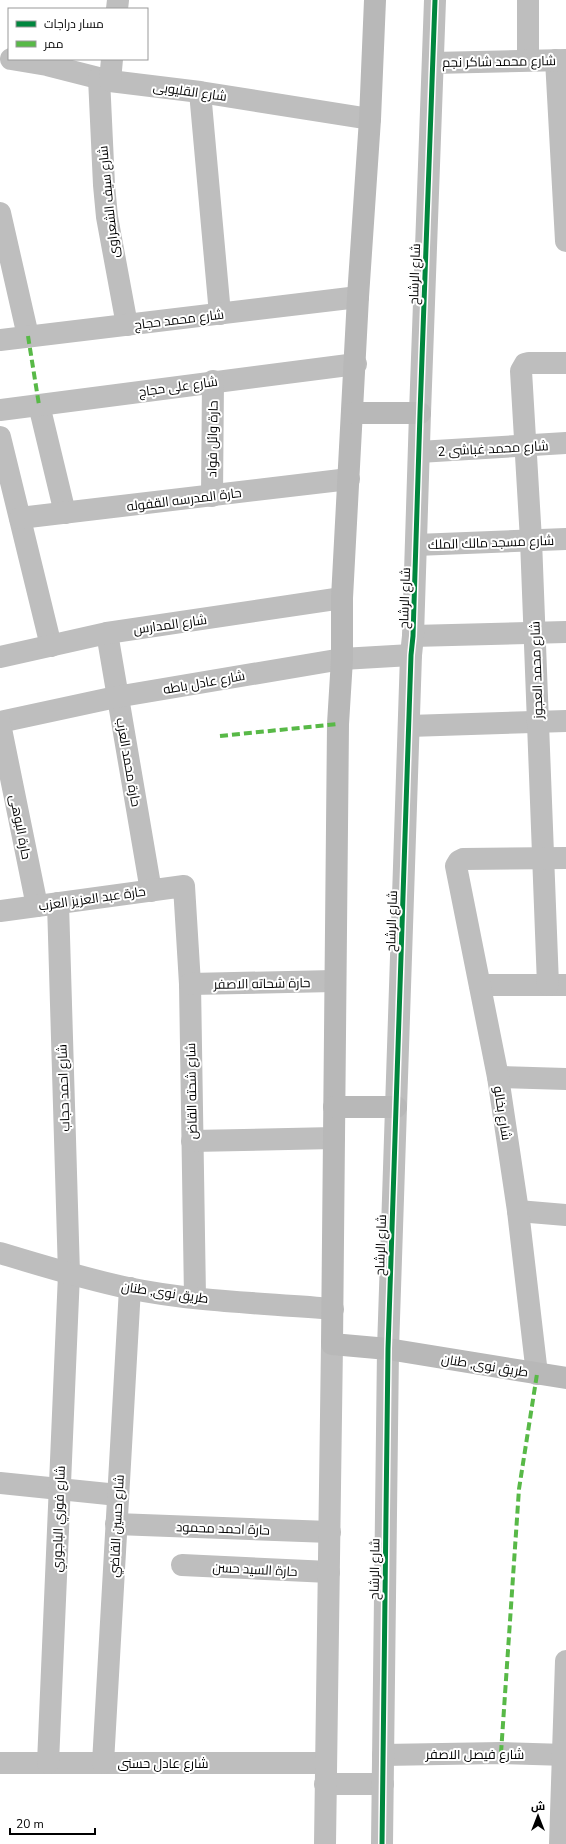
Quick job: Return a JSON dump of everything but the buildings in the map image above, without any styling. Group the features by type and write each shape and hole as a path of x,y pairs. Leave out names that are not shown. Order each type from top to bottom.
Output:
{"main road":[{"path":"332,1344 334,981 338,724 342,659 342,598 356,364 358,297 370,118 375,0"},
{"path":"353,413 420,413"},
{"path":"334,1106 396,1108"},
{"name":"طريق نوى, طنان","path":"332,1344 388,1349 566,1378"}],"street":[{"name":"شارع الرشاح","path":"382,1844 388,1349 435,0"},
{"path":"528,0 528,60"},
{"name":"شارع القليوبى","path":"16,60 47,65 105,79 370,118"},
{"name":"شارع سيف الشعراوى","path":"112,60 105,79 104,185 107,217 127,325"},
{"name":"شارع محمد شاكر نجم","path":"433,63 561,60"},
{"path":"561,60 566,241"},
{"path":"200,92 220,314"},
{"path":"0,213 28,336"},
{"name":"شارع محمد حجاج","path":"0,340 358,297"},
{"name":"شارع محمد العجوز","path":"557,985 543,858 531,540 522,371 525,364 566,363"},
{"name":"شارع على حجاج","path":"0,410 213,381 356,364"},
{"name":"حارة وائل فواد","path":"212,496 213,381"},
{"path":"39,405 65,513"},
{"path":"0,437 51,646"},
{"name":"شارع محمد غباشى 2","path":"419,452 566,443"},
{"name":"حارة المدرسه القفوله","path":"20,518 349,480"},
{"name":"شارع مسجد مالك الملك","path":"416,545 566,539"},
{"name":"شارع المدارس","path":"0,657 107,633 342,598"},
{"name":"شارع عادل باطه","path":"0,723 116,697 412,646 534,633 566,632"},
{"name":"حارة محمد العزب","path":"107,633 116,697 151,891"},
{"path":"409,726 566,721"},
{"name":"حارة البوهى","path":"0,723 36,906"},
{"path":"543,858 566,858"},
{"name":"شارع بخالو","path":"537,1374 518,1211 498,1077 456,869 457,863 463,859 543,858"},
{"name":"حارة عبد العزيز العزب","path":"0,911 184,886"},
{"name":"شارع شحته القاض","path":"184,886 190,984 195,1297"},
{"name":"شارع احمد حجاب","path":"58,903 69,1274"},
{"name":"حارة شحاته الاصفر","path":"190,984 334,981"},
{"path":"480,985 557,985"},
{"path":"498,1077 566,1080"},
{"path":"192,1141 334,1138"},
{"path":"518,1211 566,1216"},
{"name":"طريق نوى, طنان","path":"0,1252 69,1274 130,1288 195,1297 333,1309"},
{"name":"شارع فوزي الباجوري","path":"48,1763 69,1274"},
{"name":"شارع حسين القاضي","path":"103,1763 130,1288"},
{"path":"326,1844 332,1344"},
{"path":"0,1483 118,1495"},
{"name":"حارة احمد محمود","path":"116,1524 330,1532"},
{"name":"حارة السيد حسن","path":"182,1565 329,1572"},
{"path":"560,1844 566,1661"},
{"name":"شارع فيصل الاصفر","path":"383,1755 501,1753 564,1755"},
{"name":"شارع عادل حسنى","path":"0,1763 103,1763 326,1774 383,1784"}],"marked path":[{"path":"28,336 39,405"},
{"path":"220,736 338,724"},
{"path":"501,1753 519,1489 537,1374"}],"cycle path":[{"path":"382,1844 388,1349 435,0"}]}
